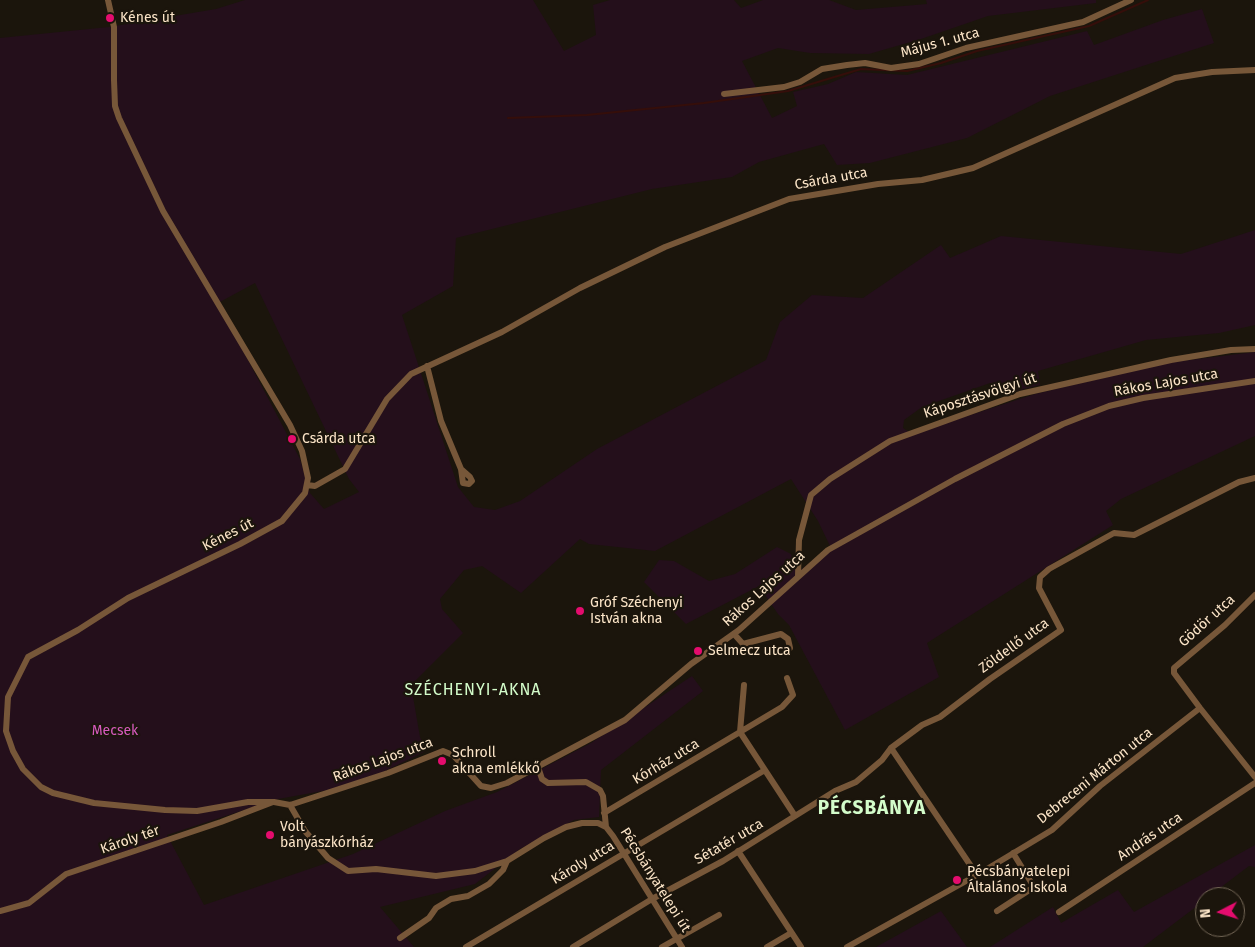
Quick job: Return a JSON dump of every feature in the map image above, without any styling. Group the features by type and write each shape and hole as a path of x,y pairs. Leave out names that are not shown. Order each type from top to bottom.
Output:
{"street":[{"path":"108,0 114,28 115,106 119,118 163,211 290,425 306,465 307,485"},
{"name":"Május 1. utca","path":"724,94 784,87 800,82 822,69 847,65 865,63 891,68 919,64 966,48 1083,22 1130,0"},
{"name":"Csárda utca","path":"307,485 315,486 345,469 387,399 411,374 502,332 572,292 636,260 765,207 805,196 878,184 922,180 973,168 1175,78 1212,72 1255,70"},
{"name":"Káposztásvölgyi út","path":"798,576 799,540 812,495 830,479 890,441 1020,394 1171,360 1255,349"},
{"path":"426,366 441,421 461,469"},
{"name":"Rákos Lajos utca","path":"290,805 388,773 443,751 453,755 475,780 486,788 507,782 538,768 625,720 692,664 734,634 819,557 842,542 972,470 1070,421 1109,406 1143,398 1255,381"},
{"name":"Zöldellő utca","path":"891,748 922,726 940,717 990,679 1061,630 1039,588 1040,577 1049,569 1114,534 1134,534 1140,532 1239,482 1255,478"},
{"name":"Kénes út","path":"290,805 274,802 248,802 197,812 94,803 53,793 32,778 17,760 6,731 6,710 14,682 28,657 78,630 128,598 273,526 291,512 307,485"},
{"name":"Gödör utca","path":"1200,708 1174,673 1175,665 1225,625 1255,595"},
{"path":"734,634 743,644 781,634 788,639 790,648"},
{"path":"740,732 782,707 790,700 792,695 787,678"},
{"path":"744,685 740,732 795,816"},
{"path":"1200,708 1255,777"},
{"name":"Debreceni Márton utca","path":"847,947 977,875 1052,830 1100,786 1200,708"},
{"name":"Kórház utca","path":"604,814 740,732"},
{"path":"891,748 977,875"},
{"name":"Sétatér utca","path":"573,947 652,899 738,852 835,791 856,782 882,760 891,748"},
{"path":"538,768 542,779 548,783 579,781 594,786 603,796 606,827"},
{"name":"Károly utca","path":"466,947 765,770"},
{"name":"András utca","path":"1059,912 1255,783"},
{"name":"Károly tér","path":"0,911 29,903 66,874 221,822 274,802"},
{"name":"Pécsbányatelepi út","path":"290,805 306,831 328,858 348,870 376,869 436,876 475,871 506,861 566,827 582,822 598,823 606,827 682,947"},
{"path":"738,852 801,947"},
{"path":"997,911 1034,887 1014,852"},
{"path":"400,938 429,918 436,908 451,899 468,896 488,884 503,870 506,861"},
{"path":"662,947 719,915"},
{"path":"767,947 791,933"}],"green space":[{"name":"Mecsek","path":"245,0 533,0 564,51 596,35 593,5 610,0 734,0 741,8 763,0 829,0 856,10 927,4 926,0 1096,0 1096,3 988,16 921,39 869,54 810,53 778,48 742,61 772,118 797,106 793,92 828,84 856,72 907,75 1087,31 1094,45 1163,20 1202,9 1214,43 1050,96 967,138 870,163 837,165 824,144 759,162 732,177 652,189 456,238 453,286 402,315 458,487 474,507 495,510 520,501 597,449 766,360 780,322 812,295 863,298 941,245 950,258 1001,236 1181,254 1255,230 1255,325 1219,333 1146,340 1038,371 1040,385 998,395 990,383 922,407 904,420 903,428 912,434 1035,394 1165,363 1255,352 1255,436 1121,499 1106,511 1113,525 927,643 939,677 845,730 789,625 778,614 759,586 686,624 644,582 659,560 674,561 709,581 735,574 777,547 791,554 797,573 830,546 818,521 791,479 655,551 589,544 580,539 521,593 482,566 464,570 440,599 442,609 463,633 411,685 420,737 426,751 356,785 278,799 167,835 204,905 353,854 445,811 497,792 591,743 692,676 703,691 601,770 599,817 574,820 520,849 475,884 380,907 414,947 0,947 0,38 109,27 216,9","holes":["255,283 349,479 359,492 324,509 310,493 300,459 218,303"]},
{"path":"1255,845 1255,867 1249,866 1221,887 1195,887 1195,908 1143,947 990,947 1053,907 1061,923 1118,890 1134,912"},
{"path":"941,911 967,947 876,947"}],"waterway":[{"path":"508,118 587,115 704,103 788,91 861,69 907,71 941,63 977,51 1089,26 1148,0"}],"place":[{"name":"Kénes út","path":"110,18"},
{"name":"Csárda utca","path":"292,439"},
{"name":"Gróf Széchenyi István akna","path":"580,611"},
{"name":"Selmecz utca","path":"698,651"},
{"name":"Schroll akna emlékkő","path":"442,761"},
{"name":"Volt bányászkórház","path":"270,835"},
{"name":"Pécsbányatelepi Általános Iskola","path":"957,880"}],"district":[{"name":"SZÉCHENYI-AKNA","path":"473,691"},
{"name":"PÉCSBÁNYA","path":"872,809"}]}
